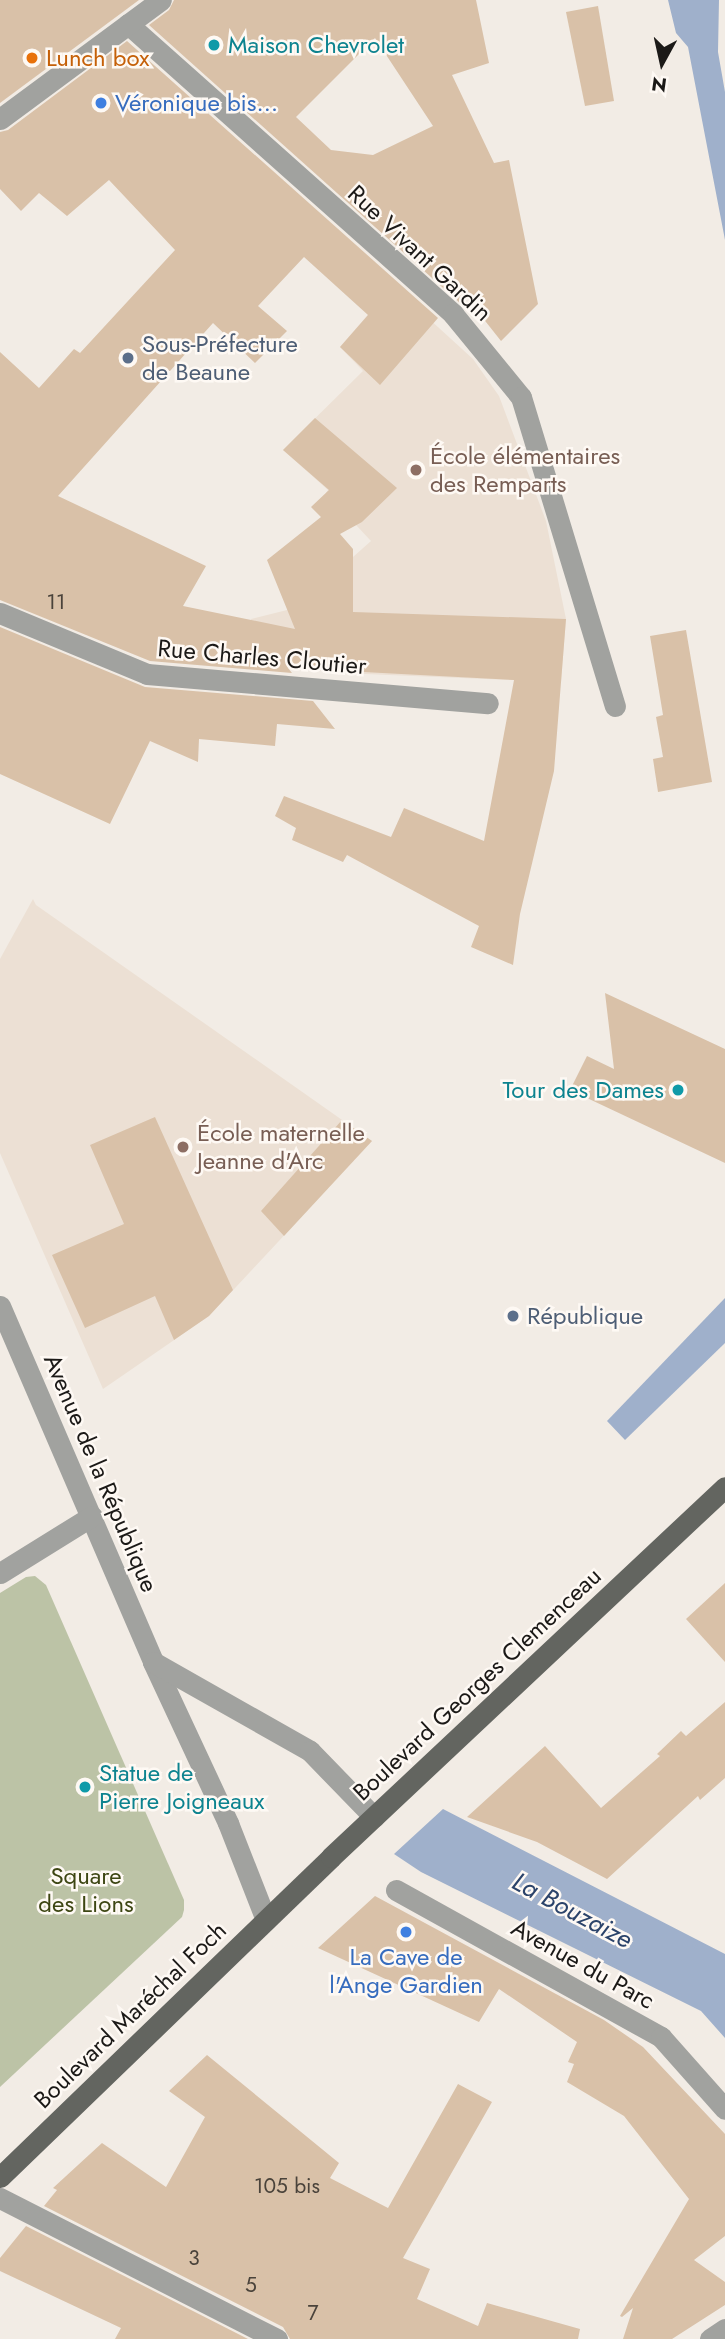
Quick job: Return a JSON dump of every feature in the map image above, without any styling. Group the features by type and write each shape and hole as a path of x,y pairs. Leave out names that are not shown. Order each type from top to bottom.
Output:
{"main road":[{"name":"Boulevard Georges Clemenceau","path":"266,1920 725,1487"},
{"name":"Boulevard Maréchal Foch","path":"0,2177 266,1920"}],"street":[{"path":"0,119 161,0"},
{"name":"Rue Vivant Gardin","path":"128,24 453,314 521,397 615,706"},
{"name":"Rue Charles Cloutier","path":"0,613 147,674 488,703"},
{"name":"Avenue de la République","path":"0,1306 153,1662 228,1823 266,1920"},
{"path":"0,1573 92,1516"},
{"path":"153,1662 310,1751 374,1817"},
{"name":"Avenue du Parc","path":"396,1890 661,2037 725,2109"},
{"path":"0,2198 277,2339"},
{"path":"710,2339 725,2329"}],"shaded area":[{"name":"École élémentaires des Remparts","path":"393,286 473,359 499,396 546,521 566,619 561,682 365,674 255,665 251,619 287,610 353,603 353,557 371,541 326,493 328,490 283,450 363,371 340,347"},
{"name":"École maternelle Jeanne d'Arc","path":"33,899 36,905 372,1141 209,1316 103,1389 0,1153 0,959"}],"green space":[{"name":"Square des Lions","path":"35,1576 46,1585 184,1900 184,1910 182,1917 0,2087 0,1593 26,1577"}],"water":[{"path":"668,0 719,0 718,52 725,92 725,240 688,47 676,33"},
{"path":"725,1298 725,1343 625,1440 607,1421"},
{"name":"La Bouzaize","path":"443,1809 725,1954 725,2038 701,2011 421,1872 394,1854"}],"building":[{"path":"0,0 139,0 0,103"},
{"path":"174,0 476,0 489,63 452,75 494,163 509,160 538,304 501,341 467,298 460,303 149,25 169,10","holes":["375,38 433,126 373,155 331,150 296,117"]},
{"path":"598,6 614,101 585,106 566,12"},
{"path":"127,41 438,318 380,385 340,347 368,315 304,257 258,306 287,331 255,363 213,323 58,496 206,566 183,606 295,629 267,560 321,517 311,507 329,490 283,450 315,418 397,488 362,522 340,534 353,549 353,612 566,619 554,771 520,914 513,965 471,947 479,926 347,855 343,862 292,840 296,828 275,816 284,796 391,837 404,808 484,841 514,680 288,668 292,673 150,661 0,600 0,352 39,388 74,349 80,353 175,250 109,180 67,216 39,193 21,211 0,189 0,132 8,130"},
{"path":"0,627 145,687 313,701 335,729 277,724 275,746 199,739 198,762 150,741 110,824 0,774"},
{"path":"686,630 712,782 658,792 653,759 663,757 656,717 663,715 650,636"},
{"path":"605,993 725,1049 725,1163 570,1090 587,1056 614,1069"},
{"path":"155,1117 233,1290 209,1316 174,1340 155,1296 85,1328 52,1255 124,1224 90,1145"},
{"path":"342,1120 372,1141 284,1236 261,1211"},
{"path":"725,1583 725,1662 686,1619"},
{"path":"725,1702 725,1778 700,1800 698,1796 607,1879 537,1842 467,1817 545,1746 601,1808 660,1756 657,1754 681,1731 686,1736"},
{"path":"375,1896 604,2020 643,2047 725,2134 725,2236 694,2260 725,2282 725,2305 672,2339 623,2339 633,2308 620,2316 689,2199 624,2116 567,2082 574,2064 568,2062 577,2042 499,1989 479,2022 318,1948"},
{"path":"207,2055 339,2163 330,2178 388,2208 458,2084 492,2102 403,2258 430,2269 417,2299 478,2326 487,2303 580,2329 578,2339 290,2339 283,2327 44,2206 57,2190 53,2188 102,2143 166,2187 205,2117 169,2091"},
{"path":"26,2226 248,2339 115,2339 121,2328 0,2271 0,2258"}],"place":[{"name":"Maison Chevrolet","path":"214,45"},
{"name":"Lunch box","path":"32,58"},
{"name":"Véronique bis…","path":"101,103"},
{"name":"Sous-Préfecture de Beaune","path":"128,358"},
{"name":"École élémentaires des Remparts","path":"416,470"},
{"name":"Tour des Dames","path":"678,1090"},
{"name":"École maternelle Jeanne d'Arc","path":"183,1147"},
{"name":"République","path":"513,1316"},
{"name":"Statue de Pierre Joigneaux","path":"85,1787"},
{"name":"La Cave de l'Ange Gardien","path":"406,1932"}]}
